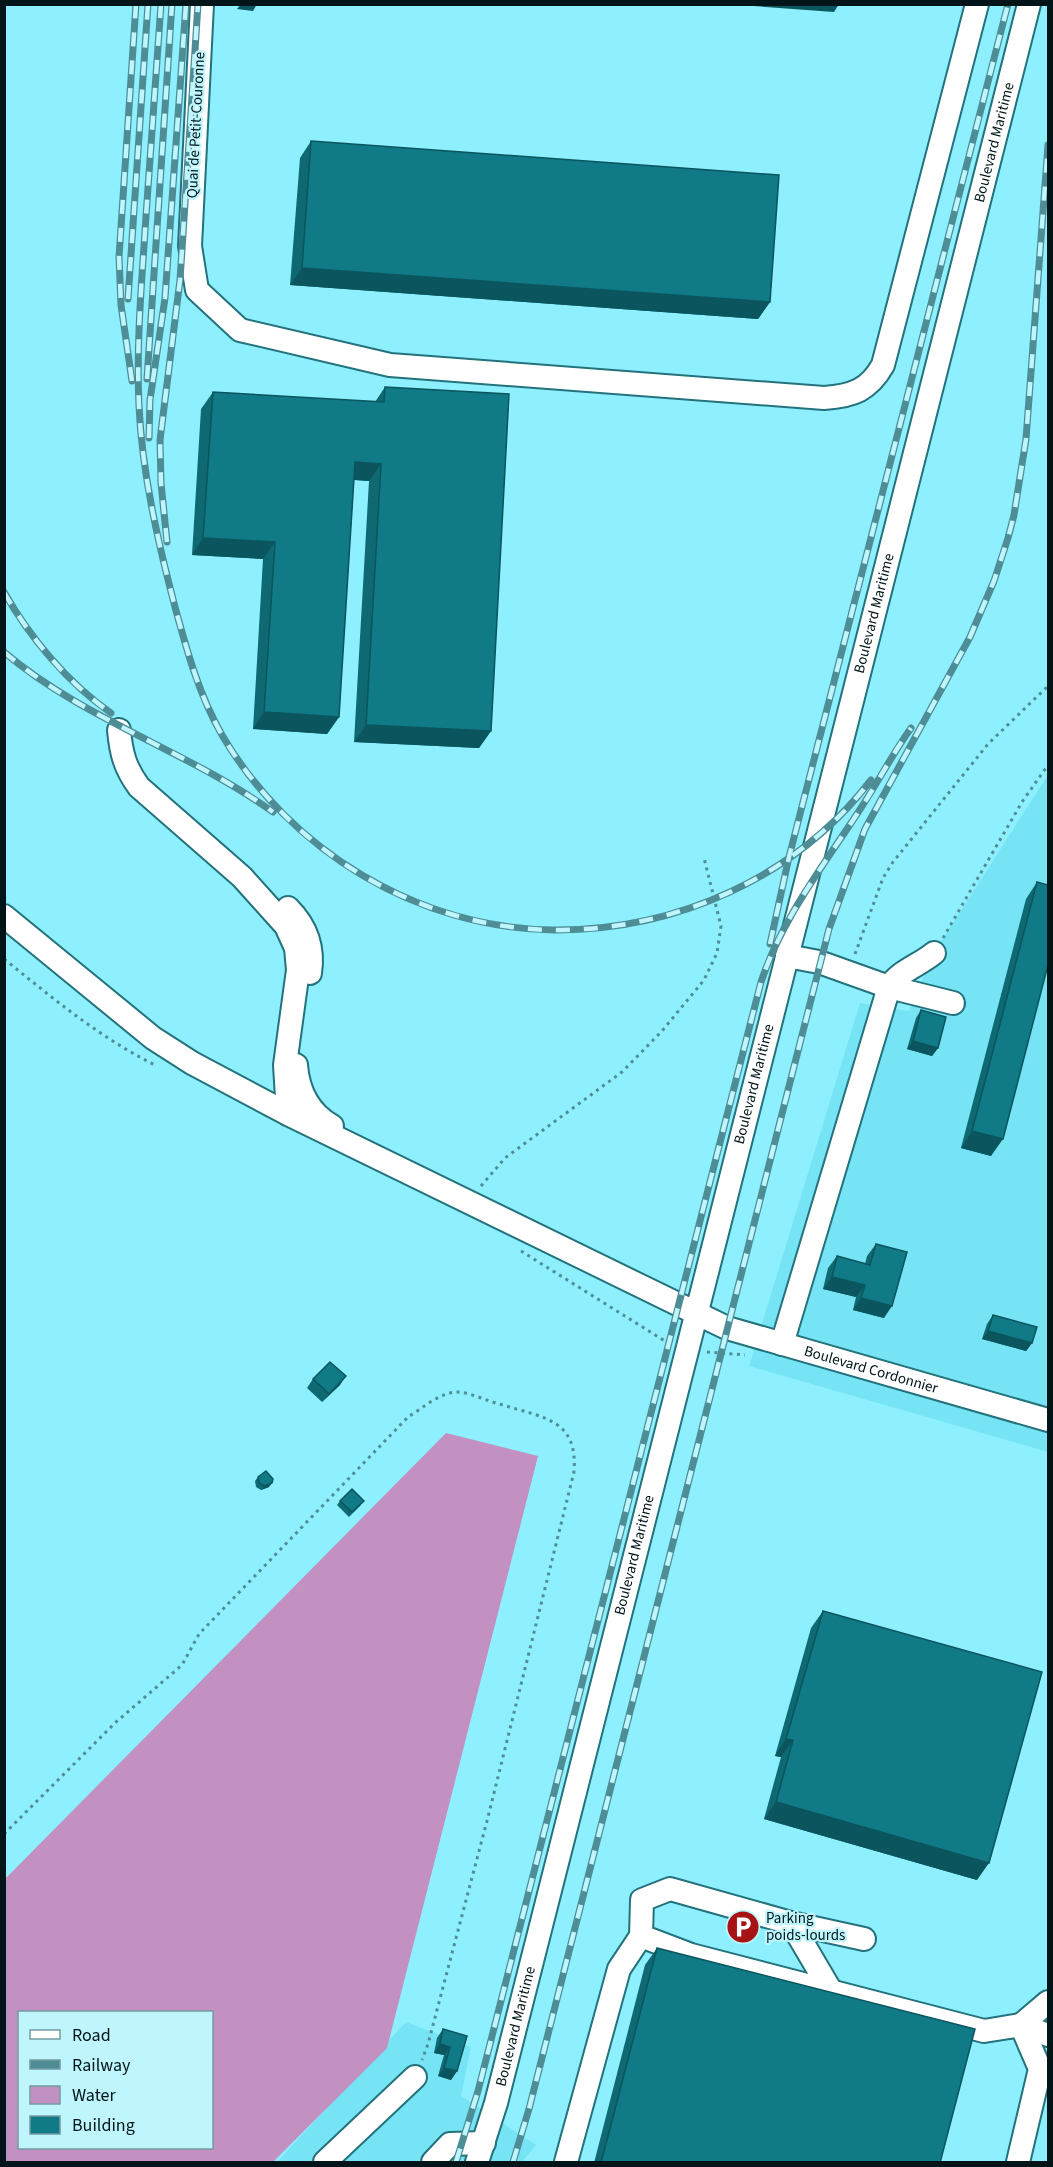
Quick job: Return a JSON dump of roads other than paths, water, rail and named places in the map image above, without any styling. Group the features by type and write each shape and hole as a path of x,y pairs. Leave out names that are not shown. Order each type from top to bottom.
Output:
{"street":[{"name":"Quai de Petit-Couronne","path":"202,4 190,246 197,290 240,330 379,362 824,398 845,397 861,391 875,380 883,365 976,4"},
{"name":"Boulevard Maritime","path":"480,2153 496,2103 694,1312 1029,4"},
{"path":"119,730 121,753 126,770 139,787 242,877 286,926 296,948 298,970 285,1065 288,1114"},
{"path":"242,877 278,898 298,918 310,940 311,967 296,1066 299,1086 308,1105 324,1121 354,1138 375,1156"},
{"path":"4,916 153,1038 202,1069 375,1156"},
{"path":"782,1344 889,987 895,977 919,965 934,953"},
{"path":"787,956 819,962 889,987 953,1003"},
{"name":"Boulevard Cordonnier","path":"375,1156 727,1328 1048,1420"},
{"path":"566,2163 619,1969 641,1936 642,1900 670,1889 791,1923 864,1939"},
{"path":"791,1923 831,1991"},
{"path":"641,1936 691,1954 984,2031 1021,2025 1048,2035"},
{"path":"1021,2025 1048,2002"},
{"path":"1018,2163 1040,2069 1021,2025"},
{"path":"325,2163 415,2077"},
{"path":"433,2163 450,2144 480,2153"}],"water":[{"path":"446,1433 538,1456 387,2048 273,2162 5,2162 5,1879"}],"railway":[{"path":"132,381 121,305 119,257 136,4"},
{"path":"128,299 148,4"},
{"path":"161,4 139,334 139,406 147,482 175,607 200,689 222,735 250,777 283,814 321,847 362,875 407,898 454,915 503,926 553,930 599,928 644,921 687,909 730,892 770,871 807,845 841,815 871,780"},
{"path":"147,379 172,4"},
{"path":"149,438 150,400 165,298 186,4"},
{"path":"167,542 161,483 160,440 180,280 198,4"},
{"path":"770,944 789,857 1008,4"},
{"path":"513,2162 529,2109 829,929 865,829 970,637 994,581 1008,538 1026,439 1048,145"},
{"path":"4,592 51,659 80,688 111,713"},
{"path":"4,652 35,676 68,697 240,790 273,812"},
{"path":"456,2162 478,2091 761,982 791,916 911,728"}],"place":[{"name":"Parking poids-lourds","path":"743,1927"}]}
